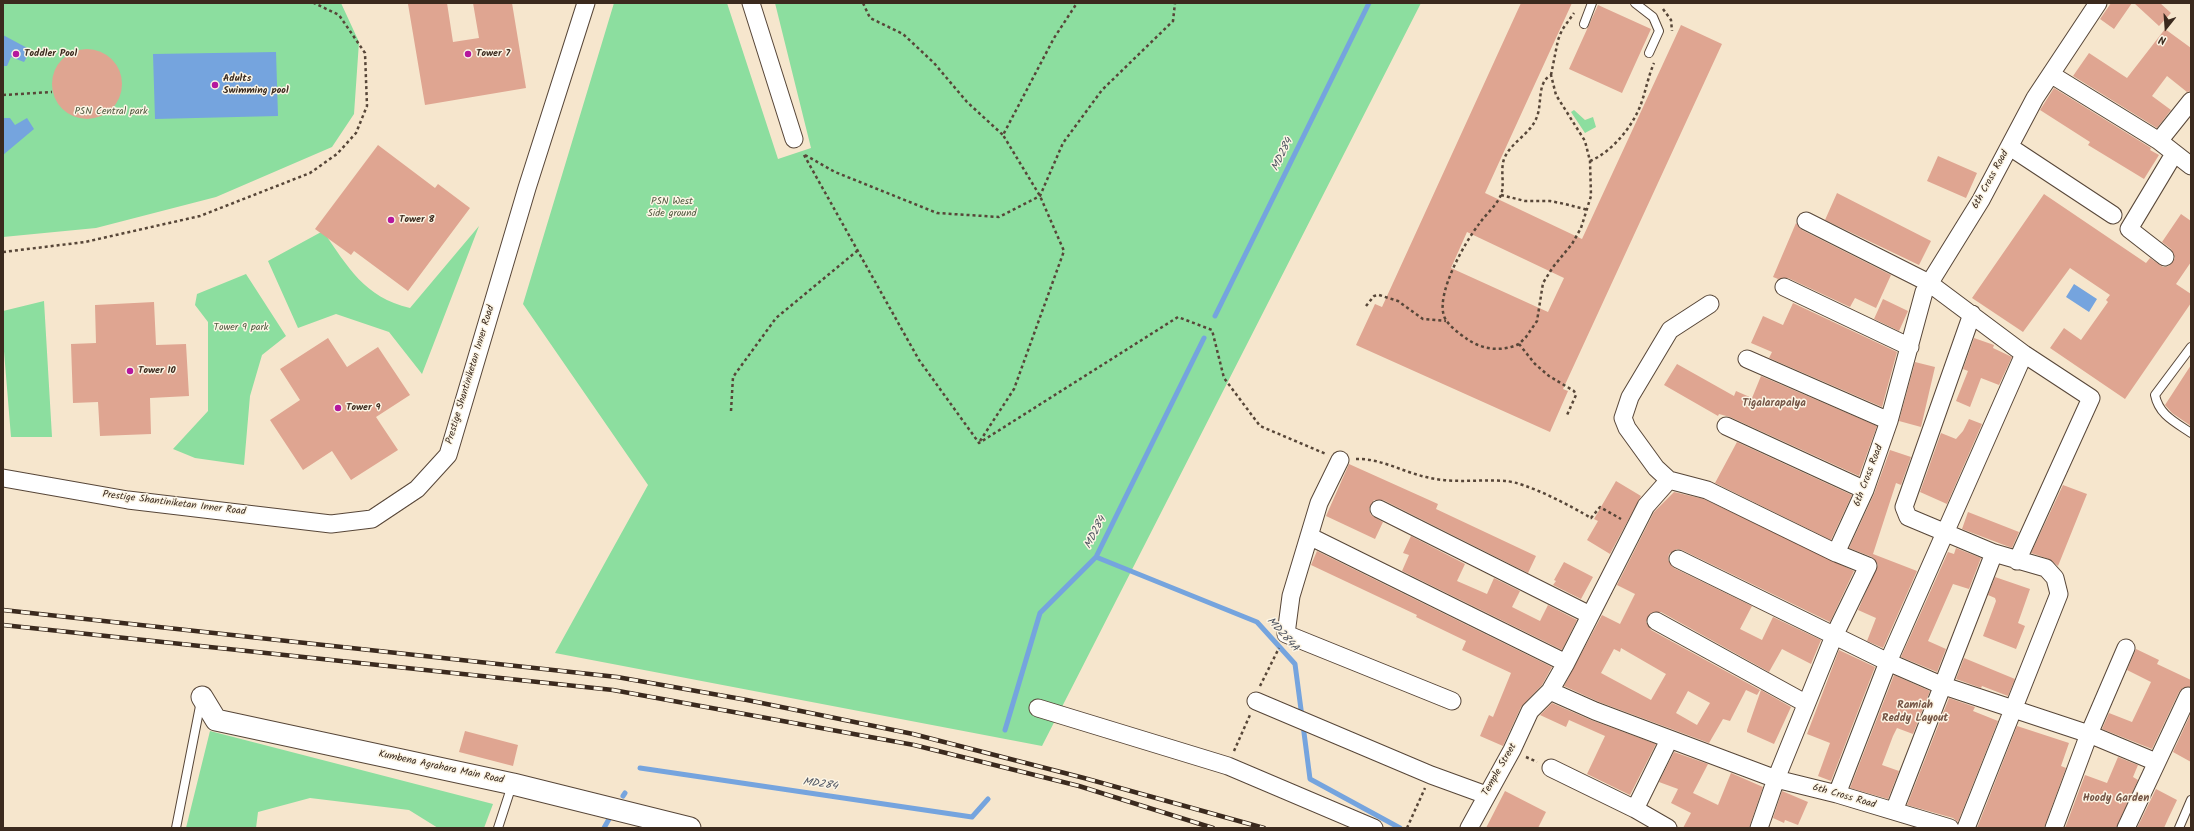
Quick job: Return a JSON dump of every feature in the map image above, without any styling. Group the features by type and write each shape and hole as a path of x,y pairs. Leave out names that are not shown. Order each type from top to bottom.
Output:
{"street":[{"name":"Prestige Shantiniketan Inner Road","path":"3,478 128,500 331,524 372,520 417,489 448,455 527,188 586,3"},
{"path":"751,3 794,139"},
{"name":"6th Cross Road","path":"1836,553 1865,490 1889,421 1924,292 1981,200 2035,98 2052,75 2098,3"},
{"path":"2052,75 2160,141 2174,154 2191,166"},
{"path":"2160,141 2191,101"},
{"path":"2010,147 2112,215"},
{"path":"2165,257 2129,229 2174,154"},
{"path":"1806,221 1929,283 2024,354 2091,398 2017,561"},
{"path":"1784,287 1910,346"},
{"path":"1710,304 1670,330 1637,383 1623,418 1633,437 1656,468 1669,480 1707,490 1836,553 1868,566 1834,636 1805,703 1759,828"},
{"path":"1966,828 2059,594 2055,578 2046,568 1994,554 1908,516 1904,507 1972,314"},
{"path":"1837,794 1888,662 2024,354"},
{"path":"1747,359 1889,421"},
{"path":"1726,426 1865,490"},
{"path":"1340,460 1319,503 1290,596 1286,634 1452,701"},
{"path":"1550,691 1566,663 1646,506 1669,480"},
{"path":"1379,509 1590,615"},
{"path":"1309,536 1566,663"},
{"path":"1894,811 1941,685 1994,554"},
{"path":"1678,559 1888,662 1941,685 2089,734 2156,762"},
{"path":"1656,621 1805,703"},
{"path":"2054,828 2089,734 2126,648"},
{"name":"6th Cross Road","path":"1550,691 1595,711 1668,740 1776,779 1837,794 1950,828"},
{"name":"Temple Street","path":"1469,828 1512,750 1530,711 1550,691"},
{"path":"2126,828 2188,696"},
{"name":"Kumbena Agrahara Main Road","path":"202,697 216,720 512,784 655,824 690,828"},
{"path":"1256,701 1431,775 1486,795"},
{"path":"1038,708 1228,766 1374,828"},
{"path":"1635,809 1668,740"},
{"path":"1551,768 1635,809 1668,828"}],"lane":[{"path":"1584,24 1592,3"},
{"path":"1635,3 1653,17 1659,31 1649,53"},
{"path":"2191,347 2155,395 2157,405 2164,415 2191,433"},
{"path":"176,828 202,697"},
{"path":"498,828 512,784"},
{"path":"2179,828 2191,800"}],"path":[{"path":"3,252 85,242 200,216 310,173 337,154 356,133 366,106 365,53 338,15 314,3"},
{"path":"863,3 870,18 903,34 934,63 967,102 1003,135 1040,196 1064,251 1014,389 979,443"},
{"path":"1003,135 1054,38 1077,3"},
{"path":"804,155 835,172 937,213 999,218 1040,196 1063,143 1102,90 1173,21 1175,3"},
{"path":"1660,7 1671,20 1672,28 1670,38"},
{"path":"1551,75 1546,78 1542,84 1541,103 1536,119 1510,149 1504,160 1501,195 1471,236 1448,282 1443,304 1446,321 1467,339 1480,346 1508,349 1519,344 1526,337 1537,321 1543,283 1552,267 1572,244 1581,228 1588,210 1592,184 1590,161 1585,141 1556,95 1551,75 1558,40 1562,30 1576,10"},
{"path":"1590,161 1602,156 1627,129 1641,105 1646,82 1658,58"},
{"path":"3,95 52,92"},
{"path":"794,139 919,360 979,443"},
{"path":"1501,195 1525,201 1558,202 1588,210"},
{"path":"731,411 733,377 776,318 857,251"},
{"path":"1366,306 1374,296 1379,295 1398,301 1423,318 1446,321"},
{"path":"979,443 1178,317 1212,330 1217,345 1224,378 1260,426 1340,460 1367,459 1427,478 1463,482 1507,481 1535,490 1591,518 1600,507 1635,526"},
{"path":"1519,344 1535,364 1549,376 1574,391 1576,396 1567,415"},
{"path":"1512,750 1551,768"},
{"path":"1407,828 1431,775"}],"green space":[{"name":"PSN Central park","path":"3,3 341,3 359,42 354,114 332,147 216,197 96,228 3,237"},
{"name":"PSN West Side ground","path":"614,3 727,3 778,159 811,148 775,3 1421,3 1042,746 555,653 648,485 523,304"},
{"path":"1574,110 1585,120 1593,117 1596,127 1585,133 1571,112"},
{"path":"479,226 422,374 389,332 336,314 298,328 268,261 323,231 349,268 369,288 394,303 410,308"},
{"name":"Tower 9 park","path":"246,274 286,336 262,355 250,396 244,465 195,458 173,449 208,411 208,322 195,305 197,294"},
{"path":"44,301 52,437 11,437 3,339 3,311"},
{"path":"210,731 493,804 484,828 438,828 409,810 310,798 258,812 256,828 186,828"}],"water":[{"name":"Toddler Pool","path":"3,35 31,50 24,62 11,57 7,66 3,66"},
{"name":"Adults Swimming pool","path":"276,52 278,116 155,119 153,54"},
{"path":"3,118 10,118 15,125 27,118 34,129 3,155"},
{"path":"2074,284 2097,299 2089,312 2066,297"}],"building":[{"name":"Tower 7","path":"447,3 453,42 479,38 473,3 512,3 526,88 425,105 408,4"},
{"path":"1521,3 1572,3 1485,193 1582,239 1681,25 1722,44 1563,389 1568,391 1550,432 1356,345 1375,304 1382,307","holes":["1467,232 1564,278 1548,312 1451,268"]},
{"path":"2111,3 2132,3 2114,29 2100,19"},
{"path":"2134,3 2160,3 2171,13 2159,26"},
{"path":"1598,5 1651,29 1622,93 1569,69"},
{"path":"2165,29 2191,48 2191,91 2187,92 2167,76 2152,96 2171,110 2157,128 2073,76 2089,53 2127,78"},
{"path":"87,49 100,52 112,59 119,71 122,84 119,97 112,109 100,116 87,119 74,116 62,109 55,97 52,84 55,71 62,59 74,52"},
{"path":"2054,88 2151,148 2150,150 2159,155 2144,179 2088,145 2090,142 2040,110"},
{"name":"Tower 8","path":"378,145 435,188 438,184 470,208 408,291 354,251 351,255 315,229"},
{"path":"1938,156 1977,173 1966,198 1927,181"},
{"path":"1837,193 1931,241 1919,265 1825,220"},
{"path":"2044,194 2146,263 2150,258 2163,267 2169,266 2175,258 2171,249 2162,242 2181,214 2191,221 2191,262 2176,284 2191,294 2191,303 2125,399 2050,348 2064,328 2081,340 2108,302 2106,300 2110,295 2070,268 2023,332 1972,298"},
{"path":"1796,223 1802,230 1891,275 1876,308 1855,298 1850,307 1788,278 1778,279 1773,277"},
{"path":"1883,299 1908,311 1899,331 1874,319"},
{"name":"Tower 10","path":"154,302 156,345 186,344 189,396 150,398 151,434 100,436 98,402 73,403 71,344 96,343 95,305"},
{"path":"1793,303 1897,352 1882,407 1769,358 1772,352 1751,343 1763,316 1783,325"},
{"name":"Tower 9","path":"328,338 347,367 378,347 410,395 376,417 398,450 351,480 332,451 303,470 270,420 300,400 280,369"},
{"path":"1974,338 1994,345 1993,348 2012,357 1999,385 1981,378 1970,407 1956,401 1968,371 1963,369"},
{"path":"1915,362 1935,367 1921,427 1899,421"},
{"path":"1677,364 1734,396 1736,391 1752,398 1761,376 1877,426 1859,476 1730,417 1719,414 1718,416 1664,385"},
{"path":"2191,365 2191,426 2172,413 2165,405"},
{"path":"1969,419 1982,424 1947,504 1920,492 1941,433 1956,439 1963,431"},
{"path":"1737,442 1852,495 1831,540 1715,483"},
{"path":"1890,450 1911,457 1901,485 1896,483 1873,554 1917,571 1883,648 1867,641 1876,618 1858,610 1878,565 1872,557 1849,548 1874,494"},
{"path":"1349,464 1438,504 1436,509 1536,556 1528,573 1383,500 1374,500 1369,509 1371,515 1383,522 1375,539 1326,516"},
{"path":"1616,481 1641,496 1610,554 1587,540 1598,521 1594,519"},
{"path":"2063,485 2087,494 2058,566 2049,559 2031,553"},
{"path":"1674,492 1704,499 1854,571 1830,622 1682,550 1677,549 1669,554 1668,560 1674,568 1752,606 1740,629 1762,640 1773,617 1821,640 1811,664 1782,649 1769,672 1661,612 1651,613 1646,622 1651,630 1760,690 1757,695 1746,690 1730,721 1723,719 1709,743 1599,702 1564,686 1602,615 1620,624 1635,594 1617,585 1654,512","holes":["1621,648 1666,674 1651,700 1601,673 1614,649 1620,652","1688,691 1710,703 1697,725 1676,713"]},
{"path":"1968,512 2019,532 2012,548 1962,529"},
{"path":"1411,536 1465,564 1457,581 1487,594 1494,578 1520,591 1512,607 1540,621 1548,605 1577,620 1562,650 1402,571 1409,555 1403,553"},
{"path":"1956,548 1981,558 1969,589 1953,584 1928,641 1946,649 1937,672 1901,657 1948,552 1954,554"},
{"path":"1317,551 1552,667 1542,685 1521,707 1503,746 1480,736 1489,715 1493,717 1511,673 1462,650 1466,641 1416,617 1417,615 1311,565"},
{"path":"1564,562 1593,577 1581,599 1553,585 1556,581 1554,580"},
{"path":"1995,577 2030,589 2018,623 2025,626 2016,649 1983,636 1996,601 1995,598 1988,595"},
{"path":"2136,649 2159,660 2157,664 2191,680 2191,687 2183,688 2179,692 2152,749 2102,729 2109,713 2132,722 2151,682 2127,670"},
{"path":"1839,650 1875,667 1831,781 1818,776 1830,743 1807,734"},
{"path":"1964,658 2015,679 2008,696 1982,686 1981,688 1956,679"},
{"path":"1894,675 1930,691 1913,734 1897,728 1893,736 1882,765 1899,771 1888,799 1850,788"},
{"path":"1761,690 1791,707 1774,744 1747,732"},
{"path":"1949,698 1975,707 1973,711 1998,721 1958,822 1953,818 1907,805"},
{"path":"1552,703 1591,720 1656,744 1630,795 1587,774 1605,736 1569,720 1566,727 1540,715"},
{"path":"2191,713 2191,762 2173,752"},
{"path":"2017,726 2069,743 2061,766 2066,768 2044,828 1977,828"},
{"path":"465,731 518,745 513,766 459,752"},
{"path":"1674,752 1708,764 1693,793 1718,805 1731,773 1763,787 1749,828 1683,828 1691,813 1671,803 1678,789 1659,782"},
{"path":"2118,757 2138,765 2133,777 2138,780 2116,828 2065,828 2085,775 2107,783"},
{"path":"2156,789 2177,800 2164,828 2137,828"},
{"path":"1505,791 1546,812 1538,828 1486,828"},
{"path":"1782,791 1808,802 1798,825 1785,820 1784,823 1773,818"}],"waterway":[{"name":"MD284","path":"1215,316 1369,3"},
{"name":"MD284","path":"1005,730 1040,613 1096,557 1204,338"},
{"name":"MD284A","path":"1096,557 1257,622 1295,664 1302,717"},
{"name":"MD284A","path":"1303,725 1310,779 1400,828"},
{"name":"MD284","path":"640,768 972,817 988,799"},
{"name":"MD284","path":"604,828 609,819"}],"railway":[{"path":"3,610 617,677 747,700 913,734 1084,778 1264,828"},
{"path":"3,625 613,690 914,745 1079,786 1213,828"}],"place":[{"name":"Toddler Pool","path":"16,54"},
{"name":"Tower 7","path":"468,54"},
{"name":"Adults Swimming pool","path":"215,85"},
{"name":"Tower 8","path":"391,220"},
{"name":"Tower 10","path":"130,371"},
{"name":"Tower 9","path":"338,408"}],"district":[{"name":"Tigalarapalya","path":"1774,404"},
{"name":"Ramiah Reddy Layout","path":"1915,712"},
{"name":"Hoody Garden","path":"2116,799"}]}
